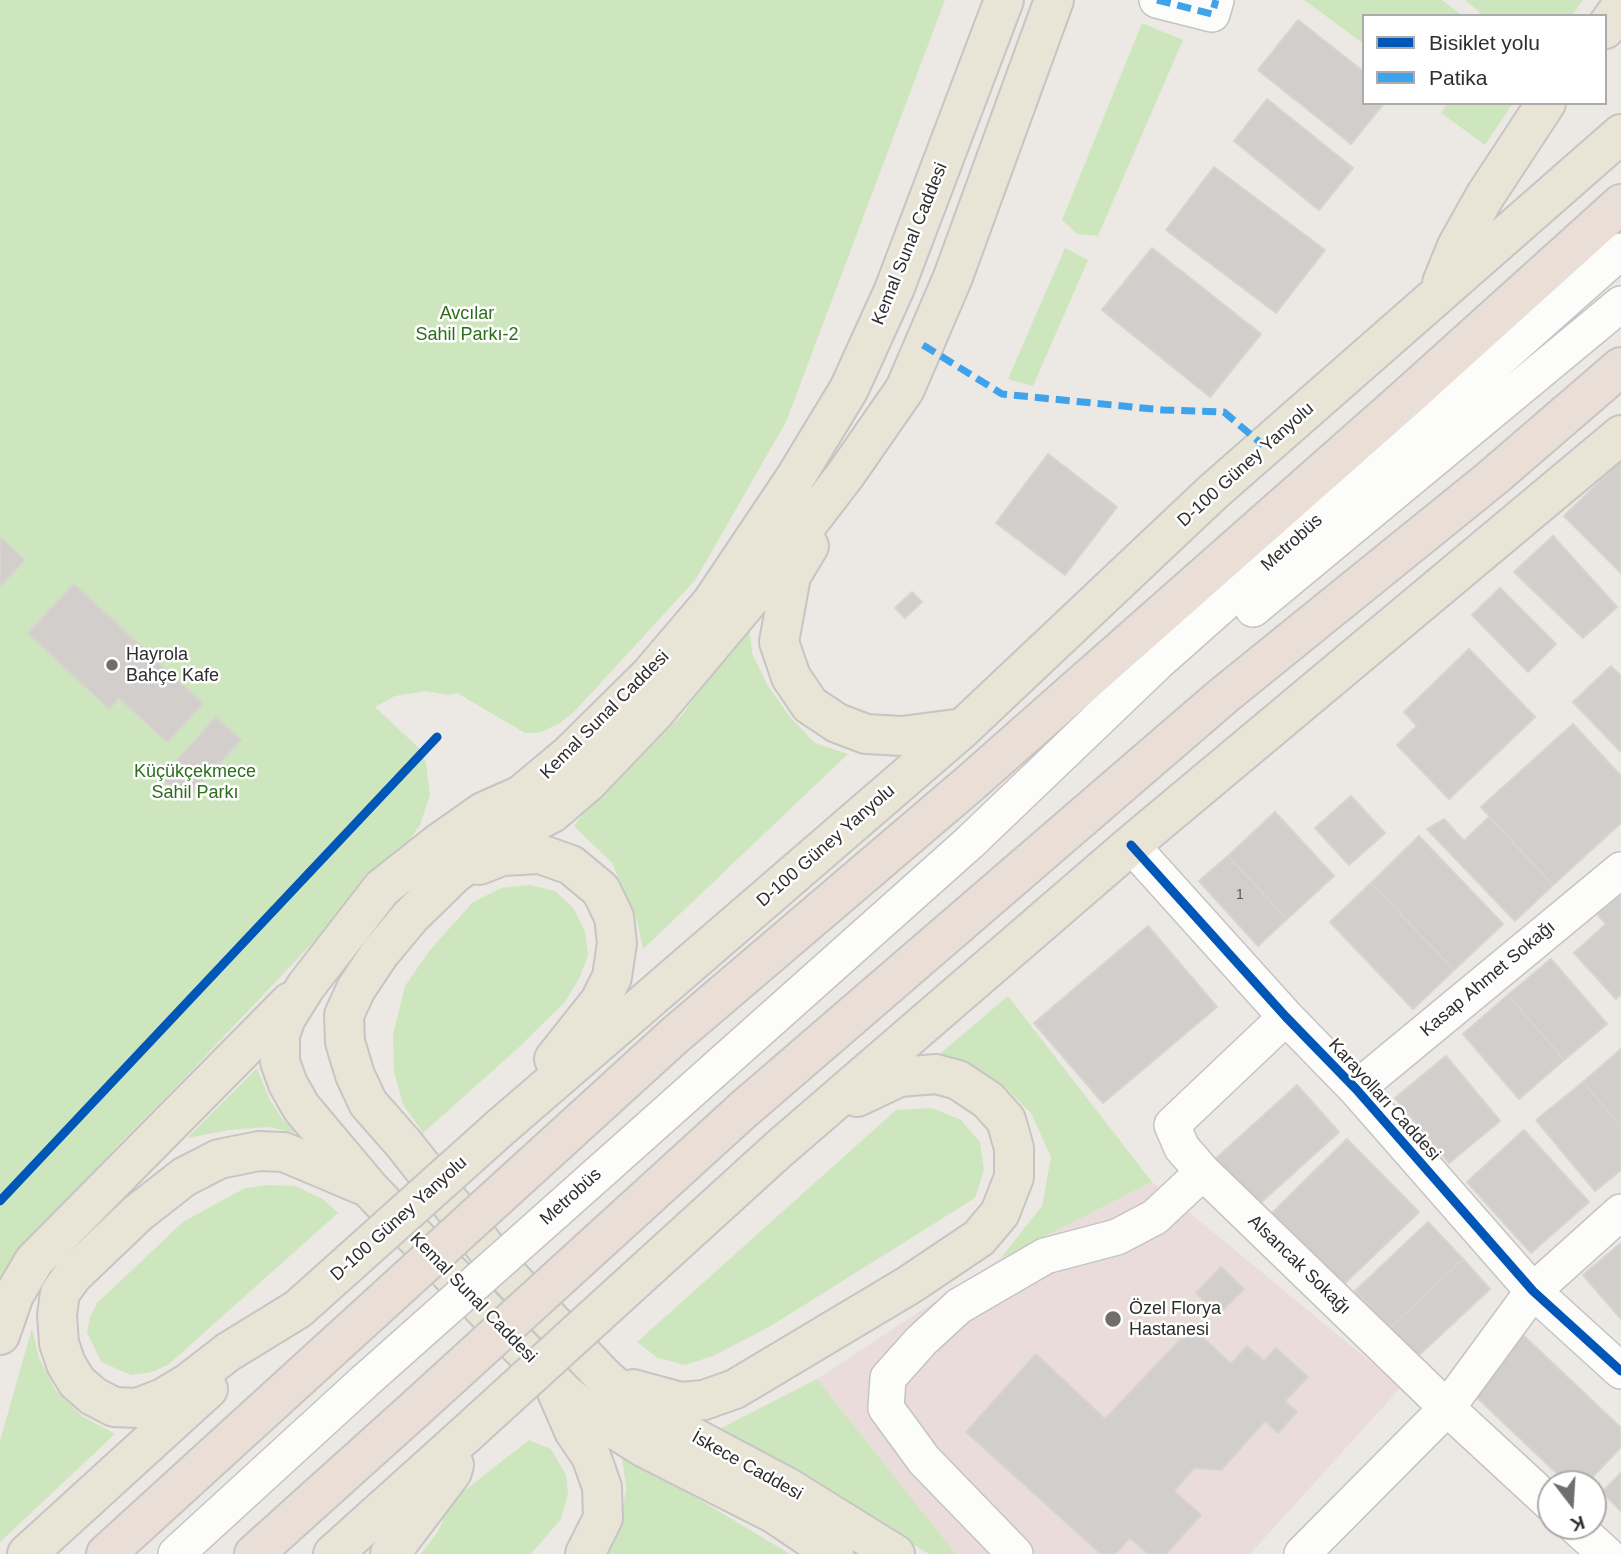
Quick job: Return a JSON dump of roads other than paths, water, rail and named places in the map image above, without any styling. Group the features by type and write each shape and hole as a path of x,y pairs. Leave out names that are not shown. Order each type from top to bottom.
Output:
{"highway":[{"path":"106,1554 674,1036 968,785 1395,408 1621,204"},
{"path":"254,1554 743,1110 1223,696 1491,479 1621,367"}],"main road":[{"name":"Kemal Sunal Caddesi","path":"552,1380 369,1188 301,1107 280,1062 279,1035 306,986 382,888 483,812 521,795 570,754 649,676 712,602 795,478 849,389 894,290 1004,0"},
{"name":"Kemal Sunal Caddesi","path":"601,1375 504,1270 368,1103 345,1042 345,1015 355,989 411,916 454,874 503,838 552,813 588,782 655,712 754,594 846,474 905,388 953,277 1054,0"},
{"path":"1607,26 1621,6"},
{"path":"1436,296 1457,246 1485,196 1545,105"},
{"name":"D-100 Güney Yanyolu","path":"27,1554 501,1127 963,728 1213,492 1621,134"},
{"path":"333,1554 779,1149 1131,845 1621,435"},
{"path":"846,474 821,528 791,576 779,642 791,677 810,705 837,723 866,734 902,736 963,728"},
{"path":"454,874 502,856 540,854 571,866 591,882 600,890 614,917 617,943 612,976 600,1001 501,1127"},
{"path":"0,1335 14,1295 34,1261 306,986"},
{"path":"601,1375 643,1393 681,1402 704,1400 736,1389 909,1285 979,1238 1000,1213 1014,1177 1014,1148 1006,1121 988,1100 958,1080 936,1074 899,1077 865,1093 779,1149"},
{"path":"298,1309 228,1352 188,1383 163,1398 137,1408 114,1407 93,1396 77,1382 66,1364 59,1342 57,1315 60,1293 73,1275 138,1213 184,1177 219,1159 259,1151 284,1152 369,1188"},
{"name":"İskece Caddesi","path":"601,1375 627,1398 659,1419 787,1487 895,1554"},
{"path":"552,1380 574,1432 592,1456 603,1487 603,1518 586,1554"},
{"name":"İskece Caddesi","path":"552,1380 587,1412 643,1447 775,1514 834,1554"},
{"path":"390,1554 452,1472 464,1436"}],"street":[{"path":"1157,0 1212,14 1216,0"},
{"name":"Metrobüs","path":"176,1554 365,1381 969,843 1157,663 1621,251"},
{"name":"Metrobüs","path":"969,843 1155,693 1284,582 1621,304"},
{"name":"Karayolları Caddesi","path":"1131,845 1286,1017 1356,1089 1533,1291 1621,1371"},
{"name":"Kasap Ahmet Sokağı","path":"1356,1089 1621,870"},
{"name":"Alsancak Sokağı","path":"1286,1017 1172,1125 1182,1148 1203,1172 1447,1408 1537,1491"},
{"path":"1015,1554 924,1460 886,1408 888,1378 921,1341 959,1306 1045,1256 1117,1237 1155,1217 1203,1172"},
{"path":"1302,1554 1447,1408 1533,1291 1621,1212"},
{"path":"1590,1540 1606,1554"}],"place":[{"name":"Hayrola Bahçe Kafe","path":"112,665"},
{"name":"Özel Florya Hastanesi","path":"1113,1319"}],"park label":[{"name":"Avcılar Sahil Parkı-2","path":"467,324"},
{"name":"Küçükçekmece Sahil Parkı","path":"195,782"}]}
